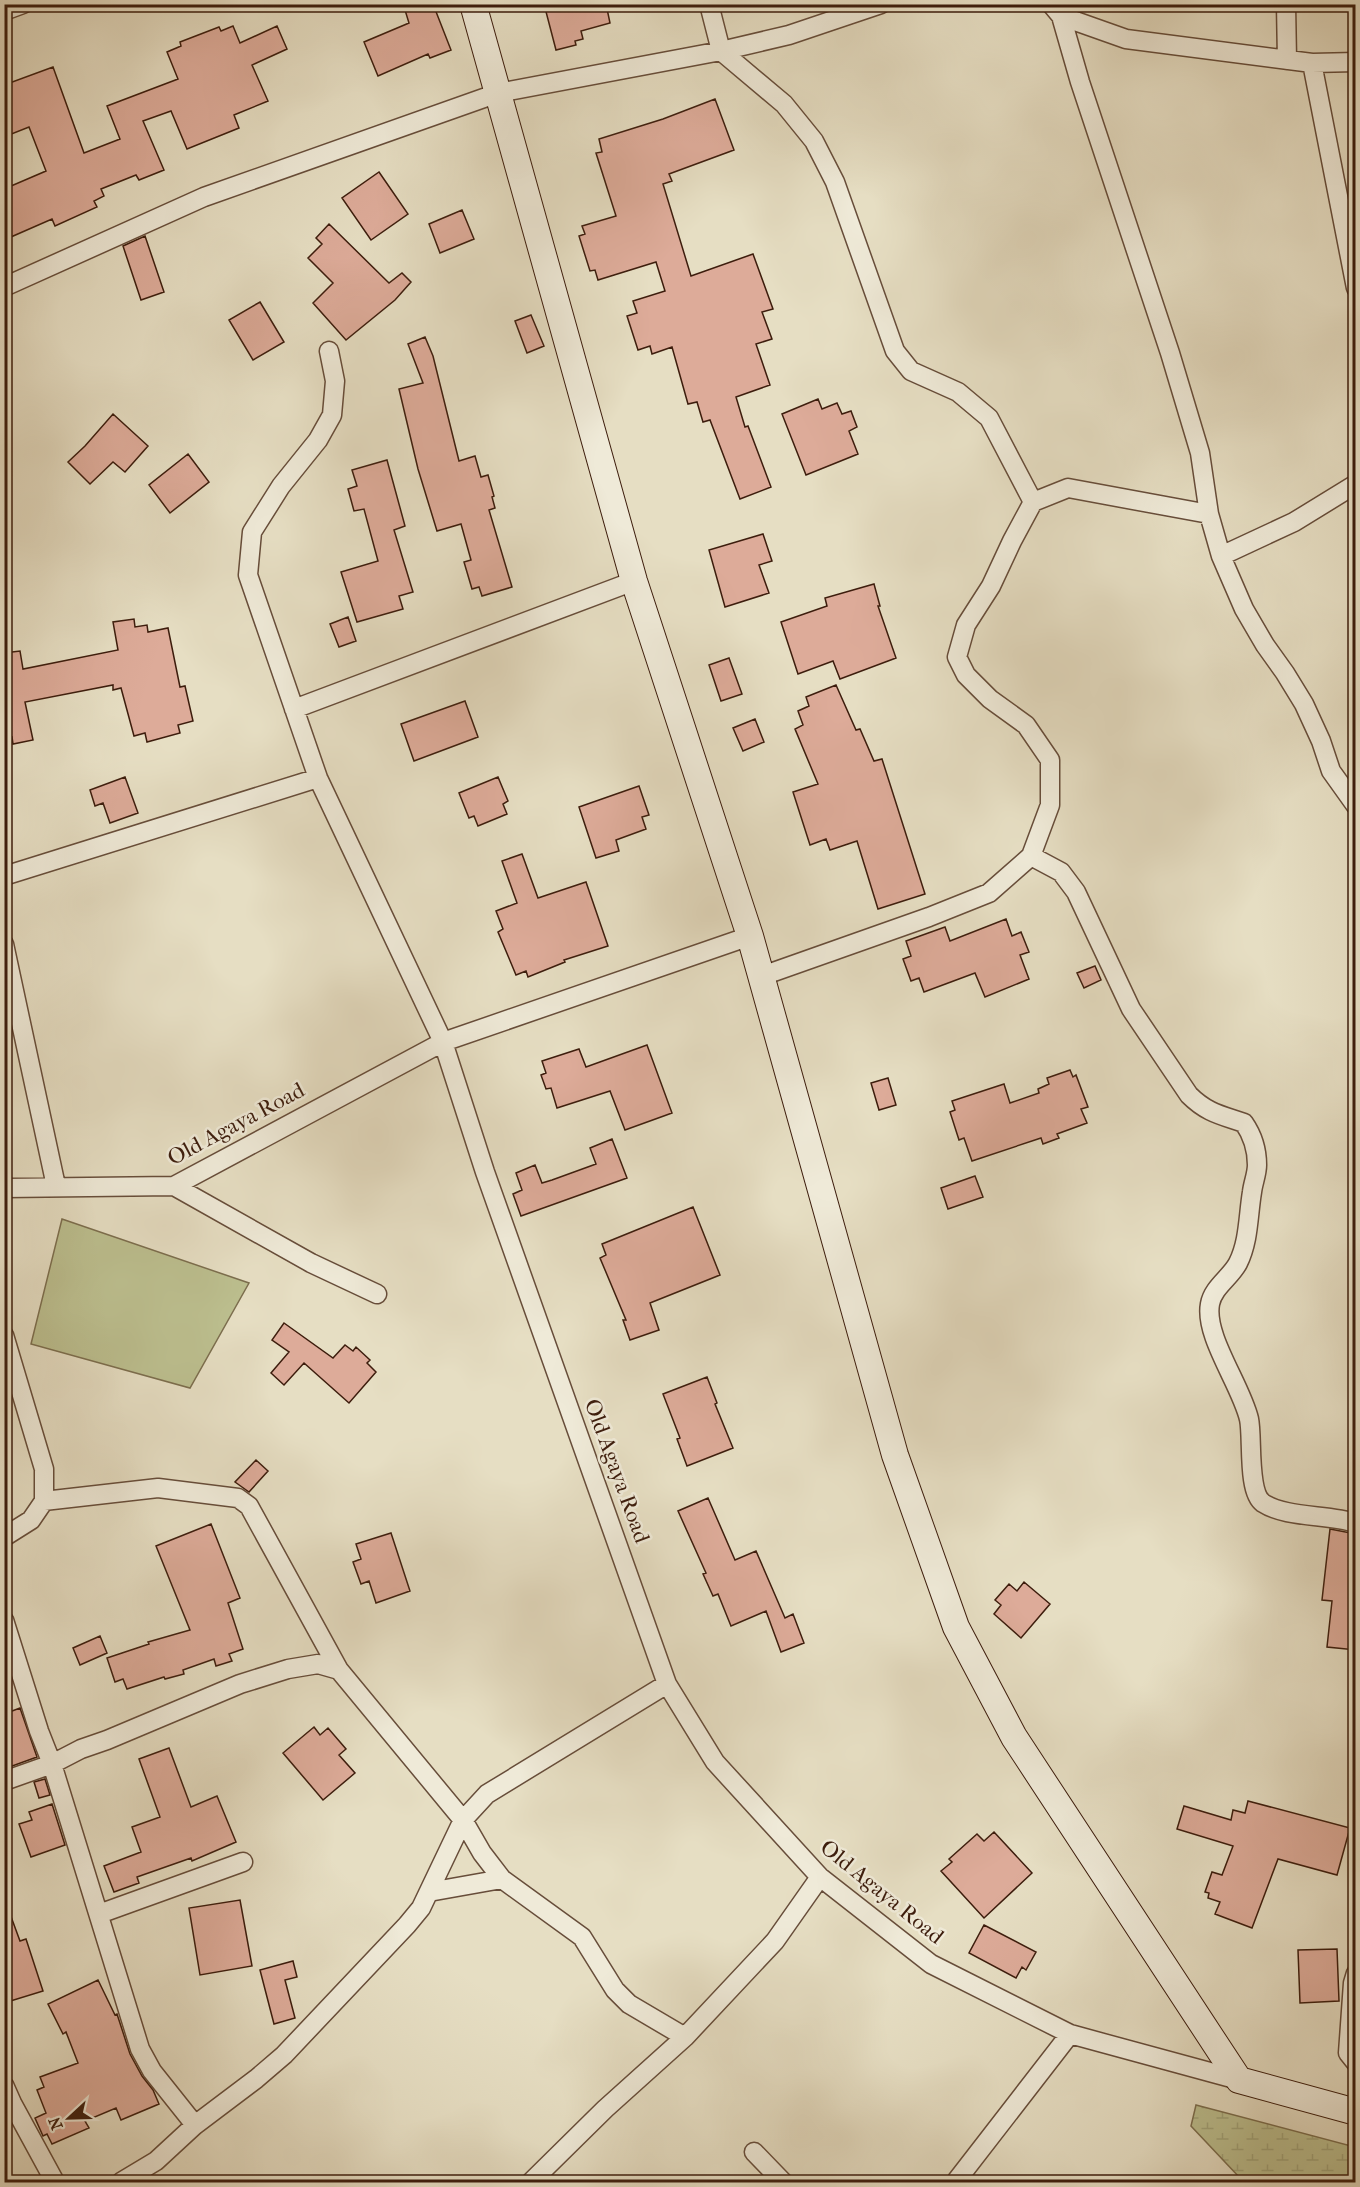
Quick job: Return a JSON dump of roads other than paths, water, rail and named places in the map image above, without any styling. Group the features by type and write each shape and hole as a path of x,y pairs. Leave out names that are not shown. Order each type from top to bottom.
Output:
{"street":[{"path":"4,11 23,4"},
{"path":"473,4 634,581 762,976 895,1455 956,1627 1014,1737 1239,2080 1356,2112"},
{"path":"709,4 721,51 784,104 814,141 835,182 895,351 911,371 958,392 989,418 1033,502"},
{"path":"4,287 204,197 498,93 721,51 789,35 881,4"},
{"path":"1286,4 1287,60"},
{"path":"1056,10 1126,39 1312,63 1356,62"},
{"path":"1056,10 1170,353 1200,453 1209,514 1221,556 1244,609 1304,704 1321,741 1331,771 1356,806"},
{"path":"1312,63 1356,288"},
{"path":"329,351 336,381 332,415 318,440 282,486 252,532 248,575 318,778 442,1042 750,936"},
{"path":"1221,556 1294,522 1356,484"},
{"path":"762,976 989,893 1031,856 1050,805 1050,760 1026,725 990,699 966,675 957,657 966,625 991,586 1033,502 1068,488 1209,514"},
{"path":"294,709 634,581"},
{"path":"4,876 318,778"},
{"path":"1031,856 1061,872 1076,892 1131,1009 1189,1095 1200,1107 1244,1123 1251,1134 1257,1168 1252,1189 1246,1246 1237,1266 1215,1291 1210,1302 1209,1322 1242,1397 1249,1420 1254,1489 1261,1502 1283,1511 1337,1517 1356,1523"},
{"path":"4,945 56,1186"},
{"name":"Old Agaya Road","path":"4,1188 174,1186 442,1042 485,1172 667,1684 715,1762 820,1877 931,1964 1070,2034 1239,2080"},
{"path":"174,1186 311,1263 377,1294"},
{"path":"4,1335 44,1469 44,1500 31,1520 4,1536"},
{"path":"44,1500 158,1488 238,1498 249,1506 339,1670 463,1820 482,1854 502,1879 582,1937 615,1990 629,2004 685,2037"},
{"path":"4,1620 39,1731 52,1764 140,2049 152,2071 195,2125"},
{"path":"4,1782 240,1684 288,1669 318,1664 339,1670"},
{"path":"121,2182 156,2161 195,2125 284,2055 407,1925 421,1908 463,1820 487,1794 667,1684"},
{"path":"99,1914 243,1862"},
{"path":"531,2182 605,2109 685,2037 775,1941 820,1877"},
{"path":"429,1892 502,1879"},
{"path":"1356,1973 1353,1983 1348,2053 1356,2063"},
{"path":"957,2182 1070,2034"},
{"path":"4,2085 55,2182"},
{"path":"754,2152 783,2182"}]}
